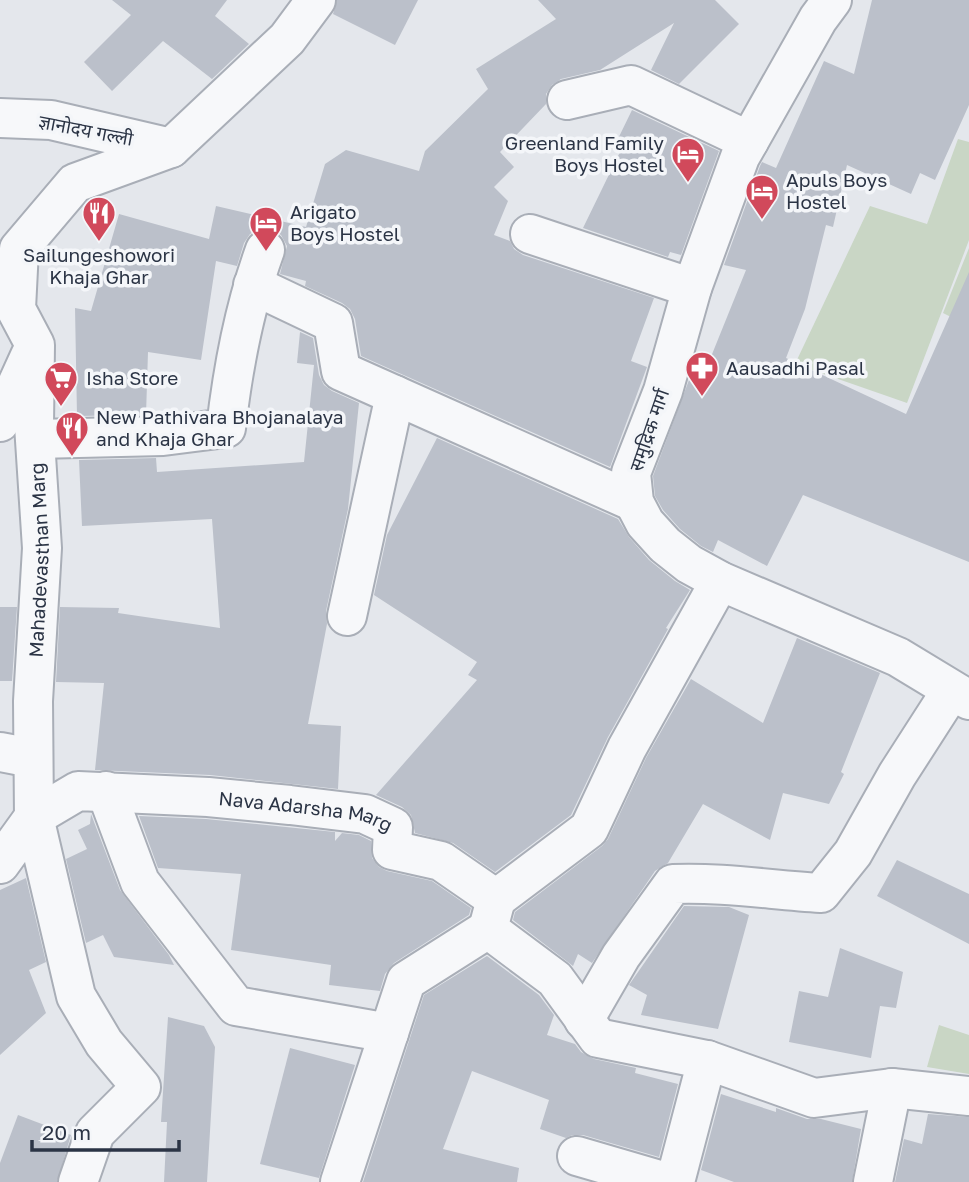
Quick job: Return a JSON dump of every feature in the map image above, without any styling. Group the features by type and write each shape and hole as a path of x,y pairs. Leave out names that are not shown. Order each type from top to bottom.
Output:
{"street":[{"name":"Mahadevasthan Marg","path":"78,1182 95,1133 141,1087 104,1043 76,996 34,817 16,755 33,701 42,548 36,439 35,345 16,309 19,250 75,183 170,148 287,39 316,0"},
{"name":"समुद्रिक मार्ग","path":"832,0 818,19 740,157 692,288 663,391 631,473 635,502 645,523 665,545 689,564 898,657 960,695"},
{"path":"567,100 631,85 749,141"},
{"name":"ज्ञानोदय गल्ली","path":"0,118 51,120 170,148"},
{"path":"530,234 692,288"},
{"path":"36,439 163,436 226,428 233,368 259,268 333,323 341,371 635,502"},
{"path":"0,422 35,345"},
{"path":"347,616 395,395"},
{"path":"340,1182 406,981 492,914 589,829 627,748 720,580"},
{"path":"584,1020 621,956 673,884 709,882 759,890 821,893 853,853 897,775 960,695"},
{"name":"Nava Adarsha Marg","path":"0,864 34,817 78,791 208,797 365,814 393,827 392,850 441,862 555,979 598,1038 708,1060 814,1098 892,1088 969,1096"},
{"path":"106,792 140,882 236,1006 389,1033"},
{"path":"675,1182 708,1060"},
{"path":"873,1182 892,1088"},
{"path":"577,1156 666,1182"}],"green space":[{"path":"958,139 969,142 969,240 907,403 795,364 870,206 927,224"},
{"path":"969,248 969,326 943,313"},
{"path":"939,1025 969,1035 969,1074 927,1067"}],"building":[{"path":"112,0 227,0 215,16 249,44 212,79 163,41 112,91 84,62 131,15"},
{"path":"337,0 418,0 395,45 333,14"},
{"path":"538,0 715,0 739,24 679,84 651,70 674,23 600,70 561,79 552,85 546,94 546,104 500,152 514,167 494,187 508,201 494,235 510,241 514,249 523,255 654,298 631,361 647,367 610,467 361,356 355,319 350,309 305,286 306,281 280,274 287,246 281,235 271,229 260,229 250,234 244,243 237,266 216,261 201,360 148,352 146,415 77,416 75,308 91,311 119,214 209,239 216,206 306,227 325,164 346,150 419,171 425,151 488,89 476,69 556,19"},
{"path":"872,0 969,0 969,105 935,180 920,173 911,194 847,165 833,227 826,225 805,309 786,358 906,414 969,272 969,562 803,495 767,566 718,540 713,552 701,546 680,529 663,510 655,496 653,476 689,380 700,384 746,270 724,265 760,166 762,162 776,168 824,61 854,74"},
{"path":"632,110 719,151 681,255 670,252 668,257 583,228 620,152 613,149"},
{"path":"300,332 313,338 319,375 324,385 359,403 348,509 326,611 327,624 308,724 341,726 338,789 210,775 95,770 104,683 56,682 60,607 119,608 118,613 220,628 212,519 82,526 79,460 156,458 157,472 304,462 314,365 297,363"},
{"path":"437,438 618,519 649,560 690,590 666,628 668,629 608,737 571,815 495,872 453,843 415,833 411,815 402,807 376,795 477,680 468,675 477,662 374,595 387,535"},
{"path":"0,607 17,607 12,681 0,681"},
{"path":"797,638 880,673 841,772 844,774 829,804 783,793 770,840 703,804 668,863 655,871 592,963 578,954 573,966 513,920 515,912 608,839 646,758 691,679 763,723"},
{"path":"91,814 120,890 174,965 114,957 103,935 86,943 66,859 87,849 78,830 90,824"},
{"path":"139,816 206,819 335,832 335,841 342,833 359,835 371,841 372,858 379,867 432,881 471,908 469,915 394,963 385,974 380,991 329,985 331,965 231,950 241,874 158,868"},
{"path":"897,860 969,894 969,944 877,896"},
{"path":"26,878 46,962 29,970 46,1013 0,1055 0,890"},
{"path":"684,906 729,907 749,915 718,1029 641,1015 647,995 629,985"},
{"path":"840,948 903,972 896,1008 880,1006 871,1058 789,1042 799,991 828,997"},
{"path":"487,956 539,995 554,1015 547,1035 575,1044 581,1052 594,1059 636,1068 635,1073 678,1084 659,1157 583,1135 566,1138 540,1129 549,1100 472,1071 443,1149 519,1168 517,1182 363,1182 424,995"},
{"path":"168,1017 204,1026 215,1047 207,1182 164,1182 167,1122 161,1122"},
{"path":"290,1048 355,1065 319,1178 260,1164"},
{"path":"721,1094 776,1112 776,1108 807,1119 821,1119 861,1129 852,1182 734,1182 701,1170"},
{"path":"928,1114 969,1117 969,1182 895,1182 904,1139 922,1144"},
{"path":"18,1115 71,1135 57,1182 0,1182 0,1163"}],"place":[{"name":"Greenland Family Boys Hostel","path":"688,184"},
{"name":"Apuls Boys Hostel","path":"762,221"},
{"name":"Sailungeshowori Khaja Ghar","path":"99,243"},
{"name":"Arigato Boys Hostel","path":"266,253"},
{"name":"Aausadhi Pasal","path":"702,398"},
{"name":"Isha Store","path":"61,408"},
{"name":"New Pathivara Bhojanalaya and Khaja Ghar","path":"72,458"}]}
